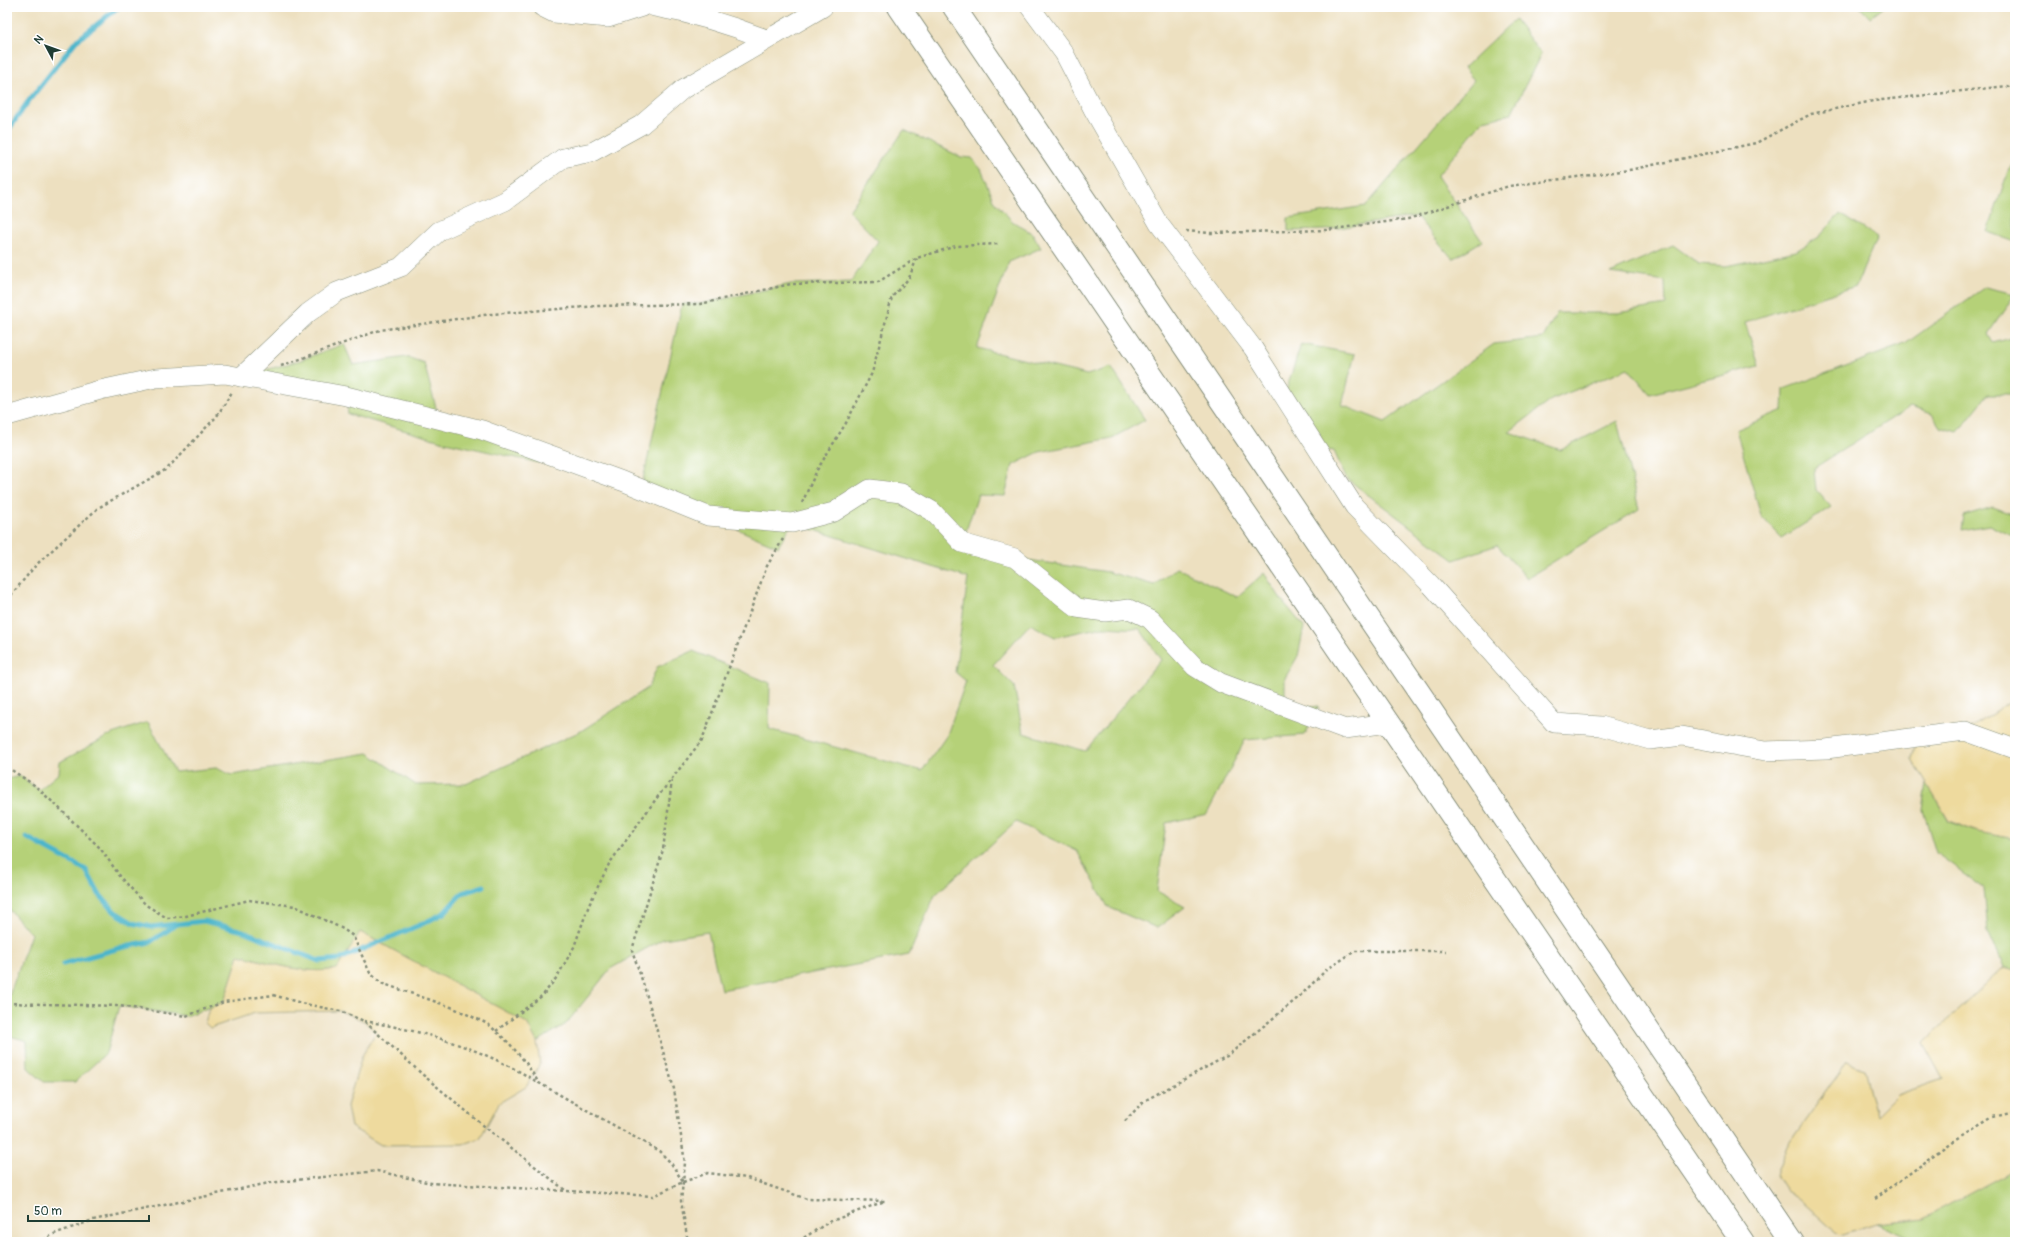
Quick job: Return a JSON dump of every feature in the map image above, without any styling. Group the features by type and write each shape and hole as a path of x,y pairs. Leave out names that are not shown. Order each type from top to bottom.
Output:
{"highway":[{"path":"899,7 1743,1242"},
{"path":"954,7 1792,1242"}],"street":[{"path":"542,7 554,13 608,18 642,7"},
{"path":"654,7 688,13 728,24 766,39"},
{"path":"241,377 308,313 337,292 401,267 439,231 505,201 563,158 592,152 642,125 683,88 823,7"},
{"path":"1030,7 1064,53 1093,109 1159,224 1253,348 1354,506 1431,584 1554,723 1601,726 1650,740 1682,736 1765,751 1826,749 1965,731 2015,749"},
{"path":"7,416 100,390 156,378 225,374 346,396 482,430 622,481 708,516 792,523 834,512 870,488 900,493 932,511 962,543 1015,558 1077,608 1106,612 1129,609 1150,619 1195,667 1221,683 1345,729 1388,723"}],"path":[{"path":"1159,224 1175,229 1211,233 1326,230 1408,219 1509,186 1629,170 1756,143 1810,114 1873,101 2007,86 2015,90"},
{"path":"278,366 301,360 380,330 491,314 598,306 700,304 791,284 878,282 917,258 956,246 998,244"},
{"path":"496,1032 543,995 557,977 574,947 589,905 609,864 702,740 767,566 792,523 817,470 846,423 872,374 892,297 909,278 917,258"},
{"path":"7,600 36,565 98,508 167,469 217,416 241,377"},
{"path":"7,767 34,785 58,806 100,848 120,876 146,905 167,918 186,916 249,900 295,906 343,929 353,936 370,973 382,983 451,1008 488,1024 509,1043 526,1063 539,1083"},
{"path":"672,779 663,850 632,950 674,1090 685,1163 681,1201 688,1242"},
{"path":"1124,1121 1144,1101 1227,1056 1298,997 1326,970 1355,951 1446,951"},
{"path":"7,1003 118,1006 186,1016 224,1002 273,995 305,1004 340,1010 364,1021 402,1027 442,1039 511,1066 659,1151 671,1163 683,1182"},
{"path":"364,1021 478,1120 566,1190"},
{"path":"1875,1198 1955,1140 1993,1117 2015,1112"},
{"path":"40,1242 54,1234 93,1220 269,1182 377,1171 431,1183 546,1191 566,1190 653,1196 683,1182 708,1174 747,1178 807,1200 886,1201 828,1222 797,1242"}],"green space":[{"path":"1860,7 1884,7 1870,18"},
{"path":"1515,19 1541,54 1511,114 1483,120 1437,176 1482,241 1453,259 1416,216 1326,230 1288,231 1288,218 1366,206 1474,80 1464,68"},
{"path":"904,130 961,157 971,158 981,169 995,202 1012,221 1033,234 1041,248 1009,262 977,348 1087,375 1111,367 1145,420 1112,438 1039,452 1013,465 1005,496 978,495 962,543 1015,558 1108,572 1154,585 1177,568 1237,597 1264,573 1281,599 1304,627 1298,656 1285,678 1285,710 1319,706 1305,735 1245,740 1207,814 1166,823 1157,891 1185,907 1157,928 1108,907 1077,851 1016,822 935,895 909,955 721,990 708,932 663,939 610,969 566,1024 537,1042 527,1023 360,932 338,969 300,969 275,965 239,955 224,1002 186,1016 119,1006 106,1053 75,1082 44,1082 28,1068 27,1041 7,1035 7,1002 31,934 7,907 7,779 20,776 39,790 59,773 60,762 112,734 148,722 175,772 216,768 232,775 368,753 416,785 466,784 581,731 648,688 657,667 693,651 770,683 769,729 922,771 947,735 966,681 955,672 968,578 792,523 778,547 708,516 641,489 682,304 700,304 791,284 851,282 878,241 849,211","holes":["1030,624 1055,637 1103,627 1140,629 1161,660 1085,751 1023,733 1014,686 993,665"]},
{"path":"2015,165 2015,242 1988,232 2009,168"},
{"path":"1840,214 1877,237 1856,286 1745,322 1759,366 1650,394 1628,368 1551,400 1509,432 1561,450 1617,421 1639,509 1527,578 1497,545 1454,560 1346,478 1334,451 1306,447 1306,411 1284,397 1301,344 1355,354 1342,405 1385,422 1494,344 1543,338 1557,313 1618,313 1666,305 1665,281 1610,273 1673,245 1699,264 1726,266 1796,251 1819,237"},
{"path":"1985,287 2015,294 1988,334 1993,343 2015,337 2015,394 1988,394 1958,432 1940,427 1932,414 1910,407 1814,468 1816,490 1831,507 1782,538 1761,516 1736,430 1783,410 1784,389 1905,344"},
{"path":"344,344 353,365 407,357 424,363 439,419 543,453 539,463 441,441 348,414 346,396 241,377 301,360"},
{"path":"1993,507 2015,515 2015,538 1989,525 1961,530 1963,516"},
{"path":"1927,784 1949,822 1978,832 2015,839 2015,970 2004,967 1988,932 1984,888 1936,853 1923,810"},
{"path":"2015,1169 2015,1242 1917,1242 1876,1223 1924,1218"}],"sand":[{"path":"2015,699 2015,839 1978,832 1949,821 1912,759 1917,737 1965,731"},
{"path":"360,932 527,1023 537,1042 540,1064 526,1087 499,1103 480,1138 463,1144 381,1145 351,1127 347,1106 362,1056 376,1032 364,1021 340,1011 255,1013 210,1028 205,1023 209,1008 224,1002 239,955 275,965 300,969 337,969"},
{"path":"2004,967 2015,970 2015,1169 1924,1218 1876,1223 1839,1235 1798,1198 1785,1189 1776,1175 1787,1146 1847,1062 1864,1069 1876,1116 1897,1095 1943,1079 1923,1043"}],"waterway":[{"path":"7,132 27,103 76,41 119,7"},
{"path":"26,837 86,870 99,894 115,912 133,923 151,927 204,921 243,931 319,961 340,959 422,924 444,913 462,893 484,886"},
{"path":"63,964 120,948 150,942 176,925"}]}
